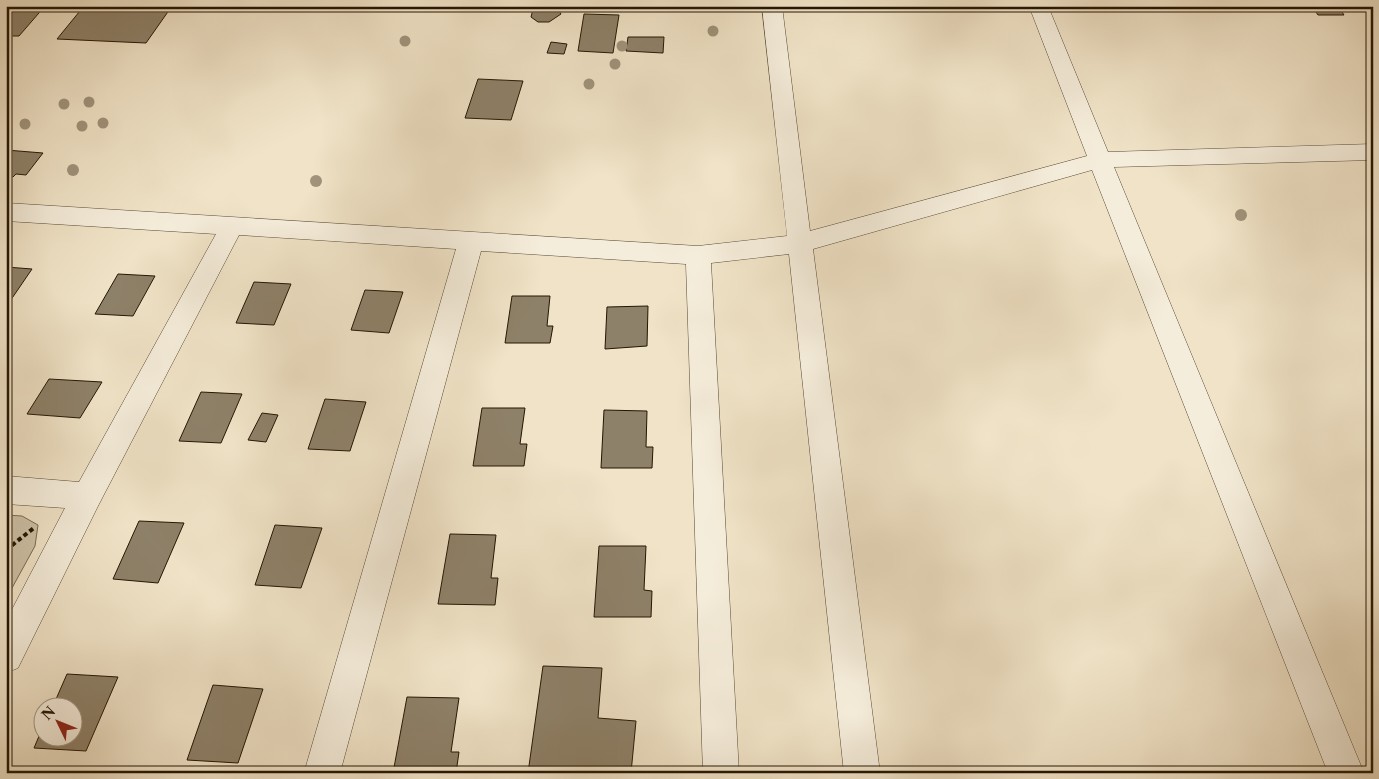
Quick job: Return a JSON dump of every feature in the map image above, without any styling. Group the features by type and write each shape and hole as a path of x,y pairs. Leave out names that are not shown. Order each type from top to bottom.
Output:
{"street":[{"path":"772,6 798,244 862,773"},
{"path":"1038,6 1346,773"},
{"path":"6,212 698,255 798,244 1100,160 1373,152"},
{"path":"6,656 87,496 232,226"},
{"path":"322,773 471,241"},
{"path":"698,255 721,773"},
{"path":"6,490 87,496"}],"path":[{"path":"6,550 38,525"}],"shaded area":[{"path":"6,515 22,516 38,525 35,546 6,599"}],"building":[{"path":"6,6 45,6 19,36 6,36"},
{"path":"84,6 172,6 146,43 57,39"},
{"path":"538,6 556,6 561,14 549,22 538,22 531,17 533,9"},
{"path":"1312,6 1338,6 1344,15 1318,15"},
{"path":"584,14 619,15 613,53 578,51"},
{"path":"628,37 664,37 663,53 626,51"},
{"path":"551,42 567,44 564,54 547,53"},
{"path":"478,79 523,81 511,120 465,118"},
{"path":"6,150 43,153 26,175 16,174 13,177 6,177"},
{"path":"6,267 32,269 6,307"},
{"path":"118,274 155,276 133,316 95,314"},
{"path":"254,282 291,284 274,325 236,323"},
{"path":"365,290 403,292 389,333 351,330"},
{"path":"512,296 550,296 547,326 553,326 550,343 505,343"},
{"path":"648,306 647,346 605,349 607,307"},
{"path":"49,379 102,382 80,418 27,414"},
{"path":"201,392 242,394 221,443 179,441"},
{"path":"325,399 366,402 350,451 308,449"},
{"path":"482,408 525,408 520,444 527,444 524,466 473,466"},
{"path":"604,410 647,411 646,447 653,447 652,468 601,468"},
{"path":"262,413 278,415 266,442 248,440"},
{"path":"139,521 184,523 158,583 113,579"},
{"path":"275,525 322,528 301,588 255,585"},
{"path":"450,534 496,535 491,578 498,578 495,605 438,604"},
{"path":"599,546 646,546 644,590 652,591 651,617 594,617"},
{"path":"543,666 602,668 598,718 636,721 631,773 528,773"},
{"path":"67,674 118,677 86,751 34,748 35,746 82,746 82,696 57,696"},
{"path":"213,685 263,689 238,763 187,760"},
{"path":"407,697 459,698 451,752 459,752 456,773 393,773"}]}
